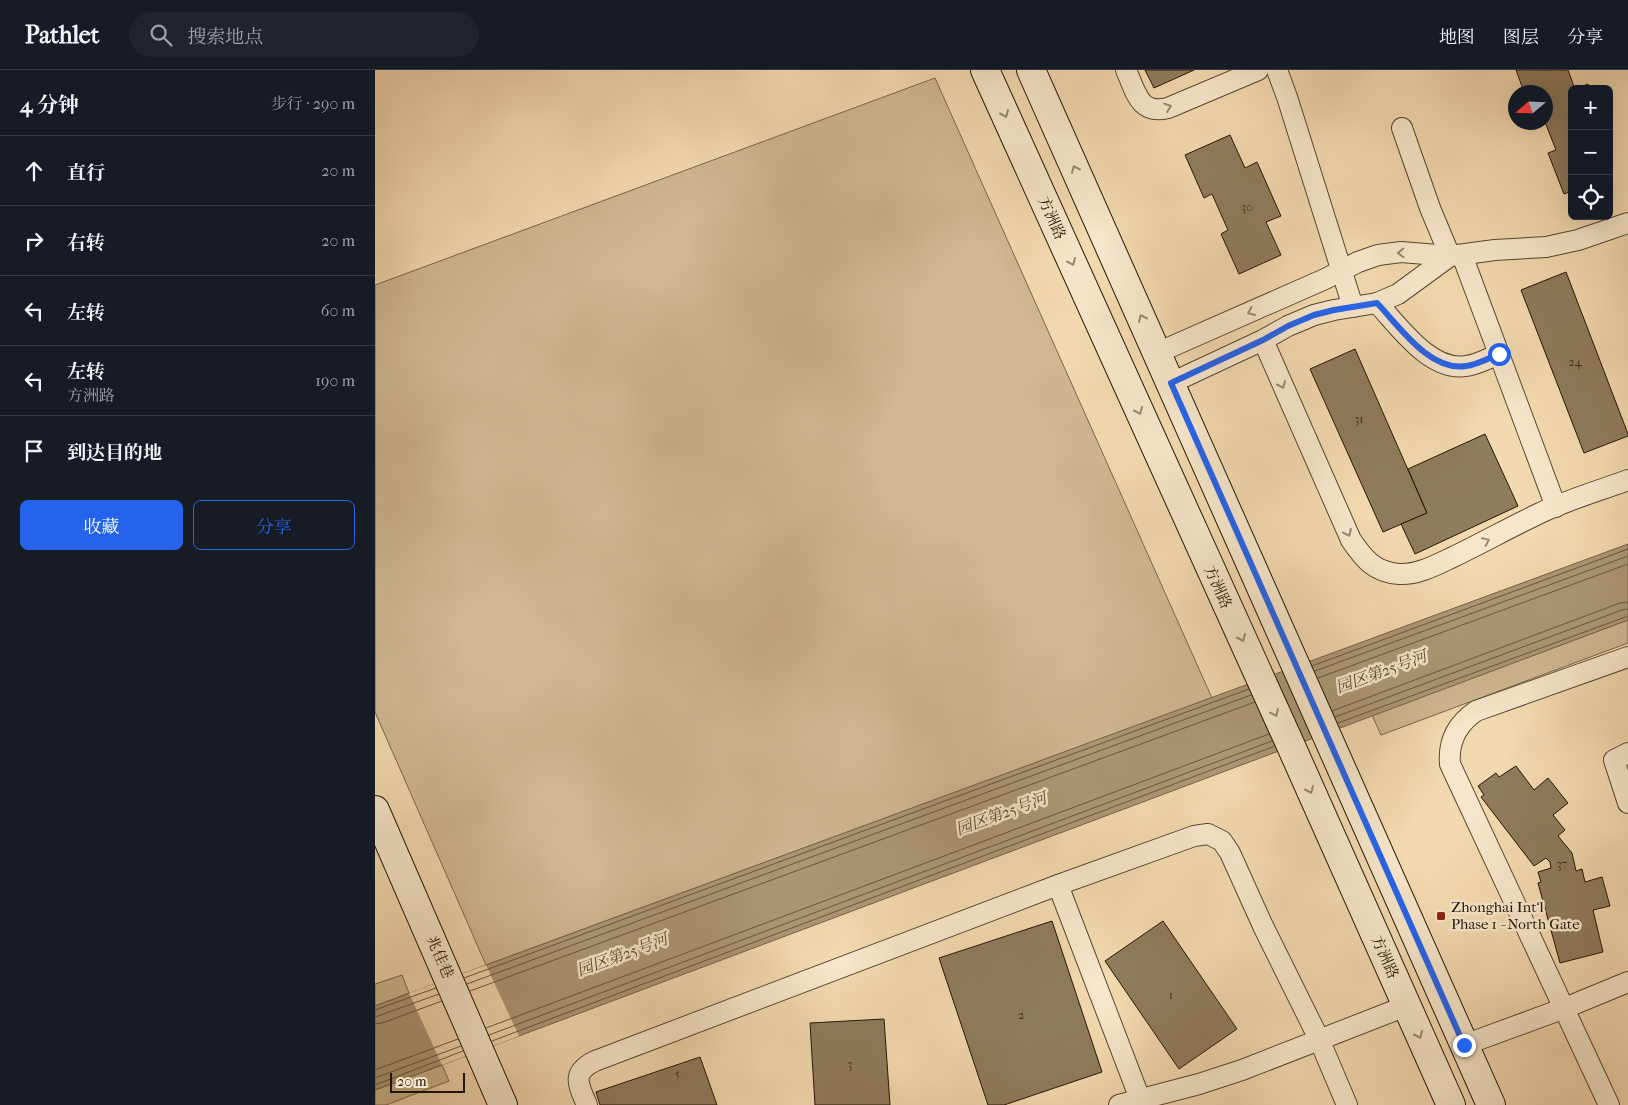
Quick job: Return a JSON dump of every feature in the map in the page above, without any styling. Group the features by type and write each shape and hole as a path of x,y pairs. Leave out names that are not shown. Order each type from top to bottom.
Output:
{"main road":[{"name":"方洲路","path":"985,70 1451,1105"},
{"path":"1031,70 1491,1105"},
{"name":"兆佳巷","path":"375,810 503,1105"}],"street":[{"path":"1126,70 1145,107 1157,111 1258,70"},
{"path":"1277,70 1353,306"},
{"path":"1402,128 1430,208 1456,255 1499,354 1557,507"},
{"path":"1157,353 1325,279 1342,269 1378,255 1401,252 1456,255 1495,250 1546,247 1579,240 1628,222"},
{"path":"1171,383 1314,315 1353,306 1377,303 1398,294 1456,255"},
{"path":"1377,303 1424,353 1443,365 1466,366 1499,354"},
{"path":"1263,340 1351,540 1363,559 1379,569 1397,574 1412,573 1427,568 1491,539 1540,513 1628,480"},
{"path":"1609,1105 1451,764 1449,752 1457,729 1476,711 1628,657"},
{"path":"1628,753 1614,760 1628,803"},
{"path":"587,1105 579,1080 580,1072 585,1066 595,1061 1058,885 1194,836 1208,834 1222,841 1231,853 1263,926 1319,1039 1347,1105"},
{"path":"1058,885 1140,1099"},
{"path":"1464,1045 1565,1008 1628,982"},
{"path":"1119,1105 1233,1073 1407,1006"}],"shaded area":[{"path":"935,78 1212,698 486,965 375,712 375,285"},
{"path":"1628,620 1628,643 1381,735 1372,715"},
{"path":"402,975 409,993 375,1006 375,984"},
{"path":"442,1065 449,1081 386,1105 375,1105 375,1090"}],"water":[{"name":"园区第25号河","path":"1628,544 1628,620 375,1090 375,1006"}],"pier":[{"path":"486,965 519,1036 442,1065 409,993"}],"building":[{"path":"1145,70 1194,70 1154,88"},
{"path":"1516,70 1568,70 1574,85 1568,85 1568,192 1564,194 1548,153 1556,150 1548,130 1553,130 1553,85 1521,85"},
{"path":"1230,135 1245,168 1257,162 1281,216 1266,222 1281,255 1239,274 1221,234 1228,230 1212,194 1204,198 1185,155"},
{"path":"1566,272 1628,434 1628,436 1584,453 1521,290"},
{"path":"1355,349 1427,513 1383,532 1310,369"},
{"path":"1485,434 1518,506 1415,554 1401,524 1427,513 1408,469"},
{"path":"1516,766 1534,790 1548,778 1568,803 1553,815 1565,830 1558,836 1572,853 1576,871 1582,869 1585,882 1602,877 1610,906 1593,910 1603,952 1560,963 1538,883 1541,882 1538,872 1551,868 1550,862 1546,858 1534,866 1481,797 1484,795 1478,786 1496,773 1499,777"},
{"path":"1052,921 1102,1072 1004,1105 988,1105 939,958"},
{"path":"1163,921 1237,1029 1179,1069 1105,961"},
{"path":"884,1019 890,1105 815,1105 810,1023"},
{"path":"700,1057 717,1105 600,1105 596,1092"}],"place":[{"name":"Zhonghai Int‘l Phase 1 - North Gate","path":"1441,916"}],"route":[{"path":"1464,1045 1171,383 1314,315 1377,303 1424,353 1443,365 1466,366 1499,354"}]}
